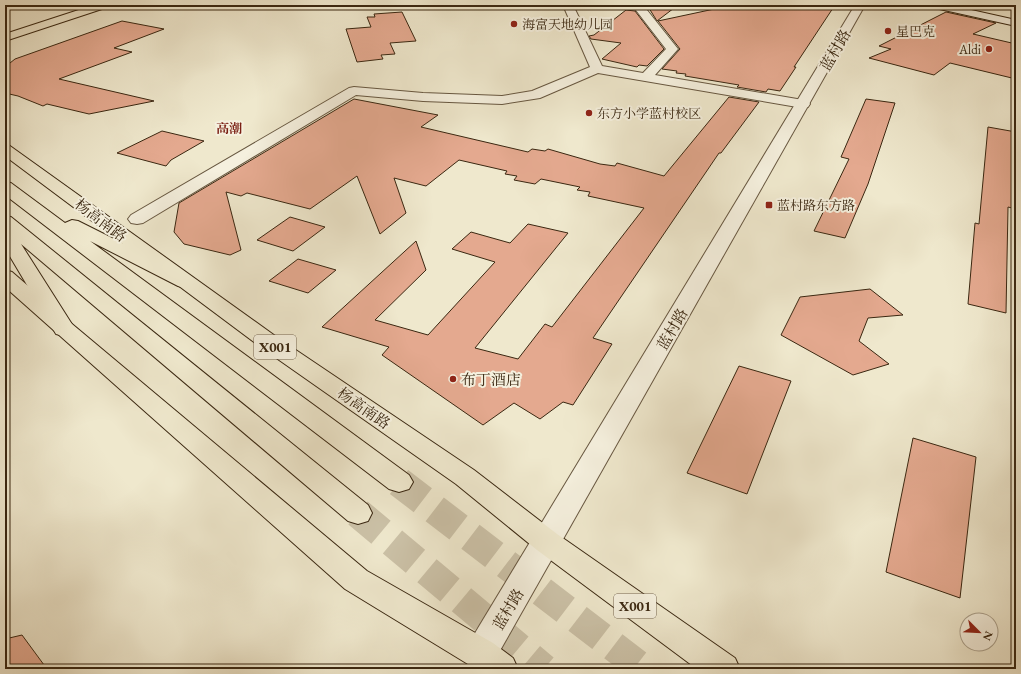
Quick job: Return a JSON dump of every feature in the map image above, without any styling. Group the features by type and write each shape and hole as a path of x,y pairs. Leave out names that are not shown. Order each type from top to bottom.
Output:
{"main road":[{"path":"34,16 71,5"},
{"path":"5,38 104,5"},
{"name":"杨高南路","path":"5,149 270,343 465,478 548,542 722,669"},
{"path":"12,193 185,282"},
{"name":"X001","path":"12,193 399,482"},
{"path":"5,222 358,513"},
{"path":"5,233 64,329"},
{"path":"5,276 64,329 356,580 491,661"}],"street":[{"path":"568,5 597,68"},
{"path":"637,5 672,50 646,77"},
{"name":"蓝村路","path":"491,661 548,542 804,104 860,5"},
{"path":"935,5 1016,23"},
{"path":"957,5 1016,18"},
{"path":"137,219 354,91 423,97 502,100 535,95 597,68 804,104"}],"building":[{"path":"647,5 678,5 657,21"},
{"path":"733,5 835,5 780,91 768,89 766,92 737,87 739,85 685,76 686,74 676,73 677,71 662,69 680,49 658,21"},
{"path":"626,10 635,11 664,49 647,66 639,65 637,67 602,59 621,43 591,39 589,36 594,35"},
{"path":"402,12 416,41 390,43 395,54 381,55 383,59 357,62 346,29 371,27 367,17 375,17 374,14"},
{"path":"946,12 996,23 973,34 1016,44 1016,79 950,63 934,75 869,58 891,49 879,46"},
{"path":"122,21 164,29 114,48 132,52 59,79 154,101 89,114 47,104 43,106 18,96 5,93 5,67 15,59"},
{"path":"729,97 759,102 721,153 719,153 593,338 612,344 573,405 563,402 540,419 514,403 483,425 382,355 389,347 322,327 416,241 426,270 375,320 428,335 495,262 452,249 471,232 510,243 528,224 568,233 475,348 518,359 545,324 552,327 644,208 588,196 590,192 577,190 580,187 541,179 535,184 514,180 517,176 505,174 507,171 459,160 426,186 394,178 406,213 380,234 357,176 310,209 247,193 241,196 226,192 241,250 230,255 184,244 174,232 179,203 354,99 438,115 421,127 528,152 532,149 545,151 548,149 600,164 615,166 617,163 664,176"},
{"path":"866,99 895,103 868,184 845,238 814,231 849,159 841,157"},
{"path":"988,127 1016,132 1016,209 1008,207 1006,313 968,304 975,223 979,224"},
{"path":"162,131 204,141 171,160 166,166 117,153"},
{"path":"290,217 325,227 293,251 257,240"},
{"path":"298,259 336,270 308,293 269,281"},
{"path":"870,289 903,315 868,318 859,341 889,364 853,375 781,335 800,297"},
{"path":"739,366 791,381 747,494 687,473"},
{"path":"913,438 976,457 960,598 886,572"},
{"path":"22,635 47,669 5,669 5,639"}],"tunnel":[{"path":"399,482 643,669"},
{"path":"358,513 544,669"}],"place":[{"name":"海富天地幼儿园","path":"514,24"},
{"name":"星巴克","path":"888,31"},
{"name":"Aldi","path":"989,49"},
{"name":"东方小学蓝村校区","path":"589,113"},
{"name":"蓝村路东方路","path":"769,205"},
{"name":"布丁酒店","path":"453,379"}],"district":[{"name":"高潮","path":"229,128"}]}
